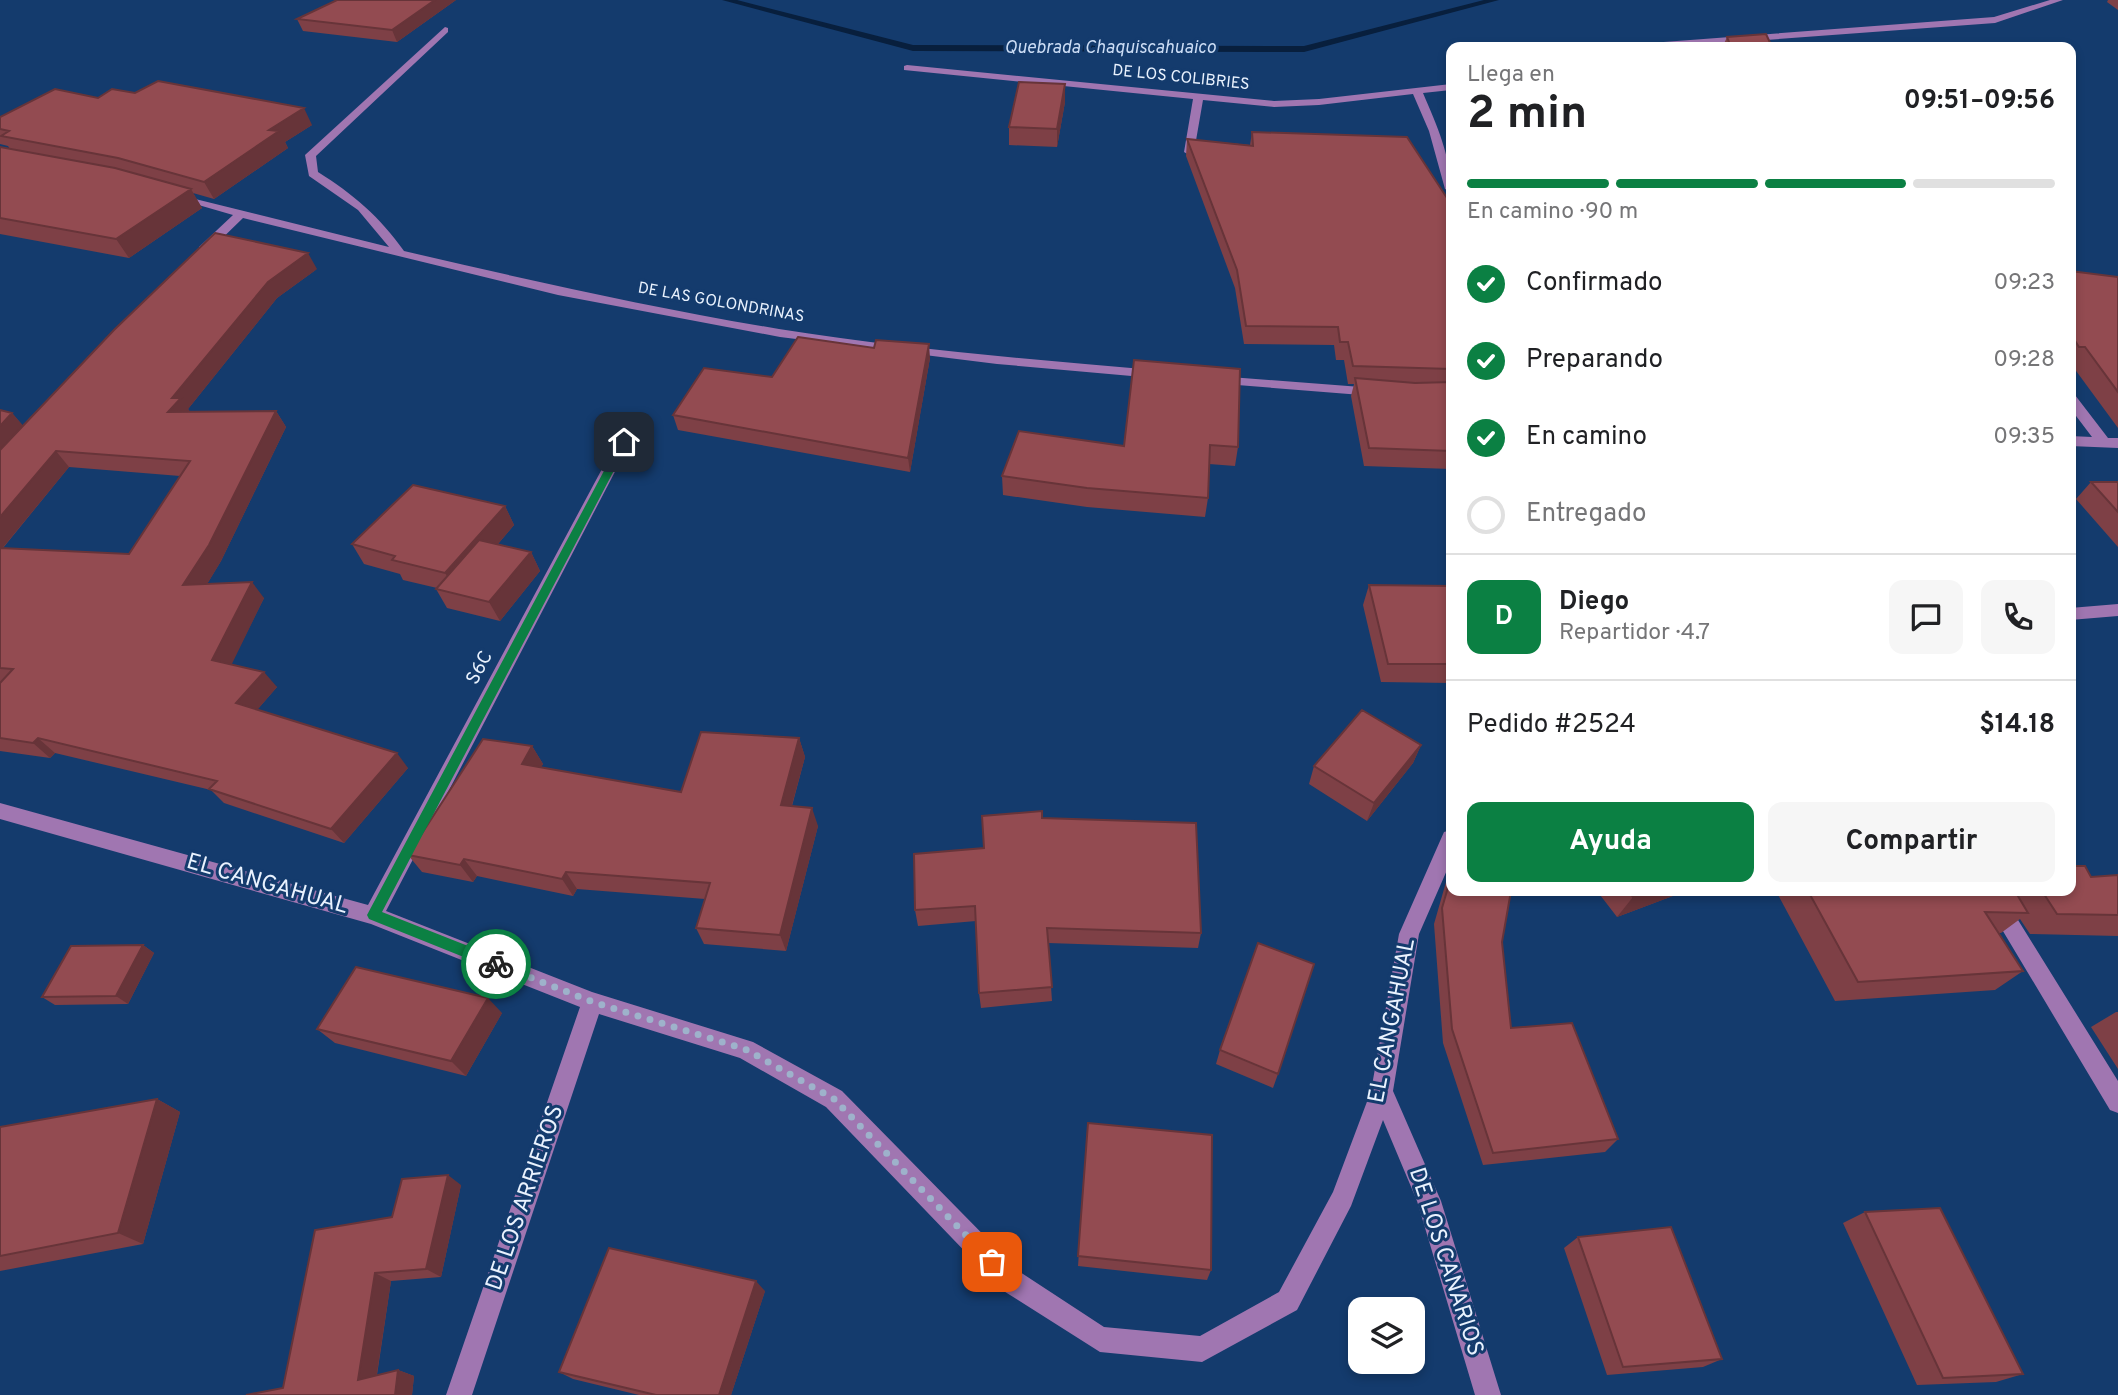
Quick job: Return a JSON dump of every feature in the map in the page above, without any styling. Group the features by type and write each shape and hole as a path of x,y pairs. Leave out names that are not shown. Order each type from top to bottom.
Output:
{"street":[{"path":"1702,42 1995,20 2059,0"},
{"path":"399,253 381,225 354,198 313,174 310,155 445,30"},
{"name":"DE LOS COLIBRIES","path":"907,68 1274,104 1319,102 1446,88"},
{"path":"1417,91 1434,131 1446,172"},
{"path":"1189,152 1199,96"},
{"name":"DE LAS GOLONDRINAS","path":"166,192 241,214 558,291 780,333 997,360 1162,375"},
{"path":"189,264 241,214"},
{"path":"1203,379 1382,392"},
{"path":"2076,405 2111,443"},
{"path":"2076,441 2111,443"},
{"name":"S6C","path":"373,915 624,442"},
{"path":"2076,614 2116,613"},
{"name":"EL CANGAHUAL","path":"0,811 373,915 593,1002 745,1049 834,1099 1011,1281 1100,1339 1202,1349 1288,1301 1343,1198 1382,1091 1409,934 1446,849"},
{"path":"1992,896 2118,1102"},
{"name":"DE LOS ARRIEROS","path":"459,1395 593,1002"},
{"name":"DE LOS CANARIOS","path":"1382,1091 1429,1200 1488,1395"}],"building":[{"path":"337,0 435,0 392,30 297,19"},
{"path":"1766,34 1770,42 1729,42 1727,37"},
{"path":"158,81 304,108 269,130 279,131 204,182 118,158 1,136 9,131 0,129 0,117 55,89 98,98 112,89 135,93"},
{"path":"1019,82 1065,84 1057,129 1009,127"},
{"path":"1252,132 1407,137 1446,196 1446,369 1353,366 1348,342 1340,342 1338,327 1246,326 1237,270 1187,139 1253,146"},
{"path":"0,147 115,168 191,189 116,239 0,218"},
{"path":"215,233 308,253 268,282 172,398 181,398 168,412 276,411 209,545 183,585 252,582 212,660 264,672 236,703 397,753 331,829 209,789 217,781 38,738 33,743 0,738 0,683 13,669 0,668 0,548 129,554 190,461 56,451 0,517 0,450 114,330"},
{"path":"2076,272 2118,277 2118,392 2085,347 2079,347 2076,342"},
{"path":"798,337 874,348 876,340 929,344 908,458 673,415 704,368 772,377"},
{"path":"1134,360 1240,369 1238,447 1210,445 1208,498 1087,488 1002,476 1019,431 1124,446"},
{"path":"1355,378 1415,383 1446,382 1446,451 1369,448"},
{"path":"0,410 12,413 0,426"},
{"path":"2091,482 2118,482 2118,512"},
{"path":"413,485 505,506 445,573 392,560 395,556 352,544"},
{"path":"479,540 531,552 489,602 436,589"},
{"path":"1369,585 1446,586 1446,664 1388,664"},
{"path":"1362,710 1421,745 1374,803 1314,766"},
{"path":"701,732 799,738 781,805 812,808 780,935 696,928 710,883 566,872 562,879 464,859 460,865 408,855 483,739 532,746 522,764 681,792"},
{"path":"1042,811 1042,818 1196,823 1201,933 1047,928 1052,987 979,993 975,906 915,910 914,854 984,848 982,816"},
{"path":"2076,866 2085,866 2091,877 2118,875 2118,915 2057,914 2045,896 2076,896"},
{"path":"1446,894 1510,896 1502,942 1511,1028 1572,1023 1618,1139 1493,1153 1452,1029 1442,908"},
{"path":"1811,896 2018,896 2028,913 1985,912 2023,971 1858,982"},
{"path":"1258,943 1314,964 1278,1074 1220,1050"},
{"path":"143,945 116,996 42,997 71,946"},
{"path":"356,967 488,998 451,1061 317,1029"},
{"path":"157,1099 118,1233 0,1256 0,1127"},
{"path":"1088,1123 1212,1135 1211,1270 1078,1256"},
{"path":"448,1175 426,1269 375,1273 358,1380 398,1370 395,1395 246,1395 283,1388 315,1230 392,1217 402,1179"},
{"path":"1940,1208 2023,1374 1943,1378 1865,1212"},
{"path":"1671,1227 1722,1359 1623,1367 1578,1237"},
{"path":"609,1248 756,1281 719,1395 656,1395 559,1372"}],"waterway":[{"name":"Quebrada Chaquiscahuaico","path":"726,0 913,48 1304,49 1495,0"}],"way so far":[{"path":"496,964 593,1002 745,1049 834,1099 992,1262"}],"route":[{"path":"496,964 373,915 624,442"}]}
